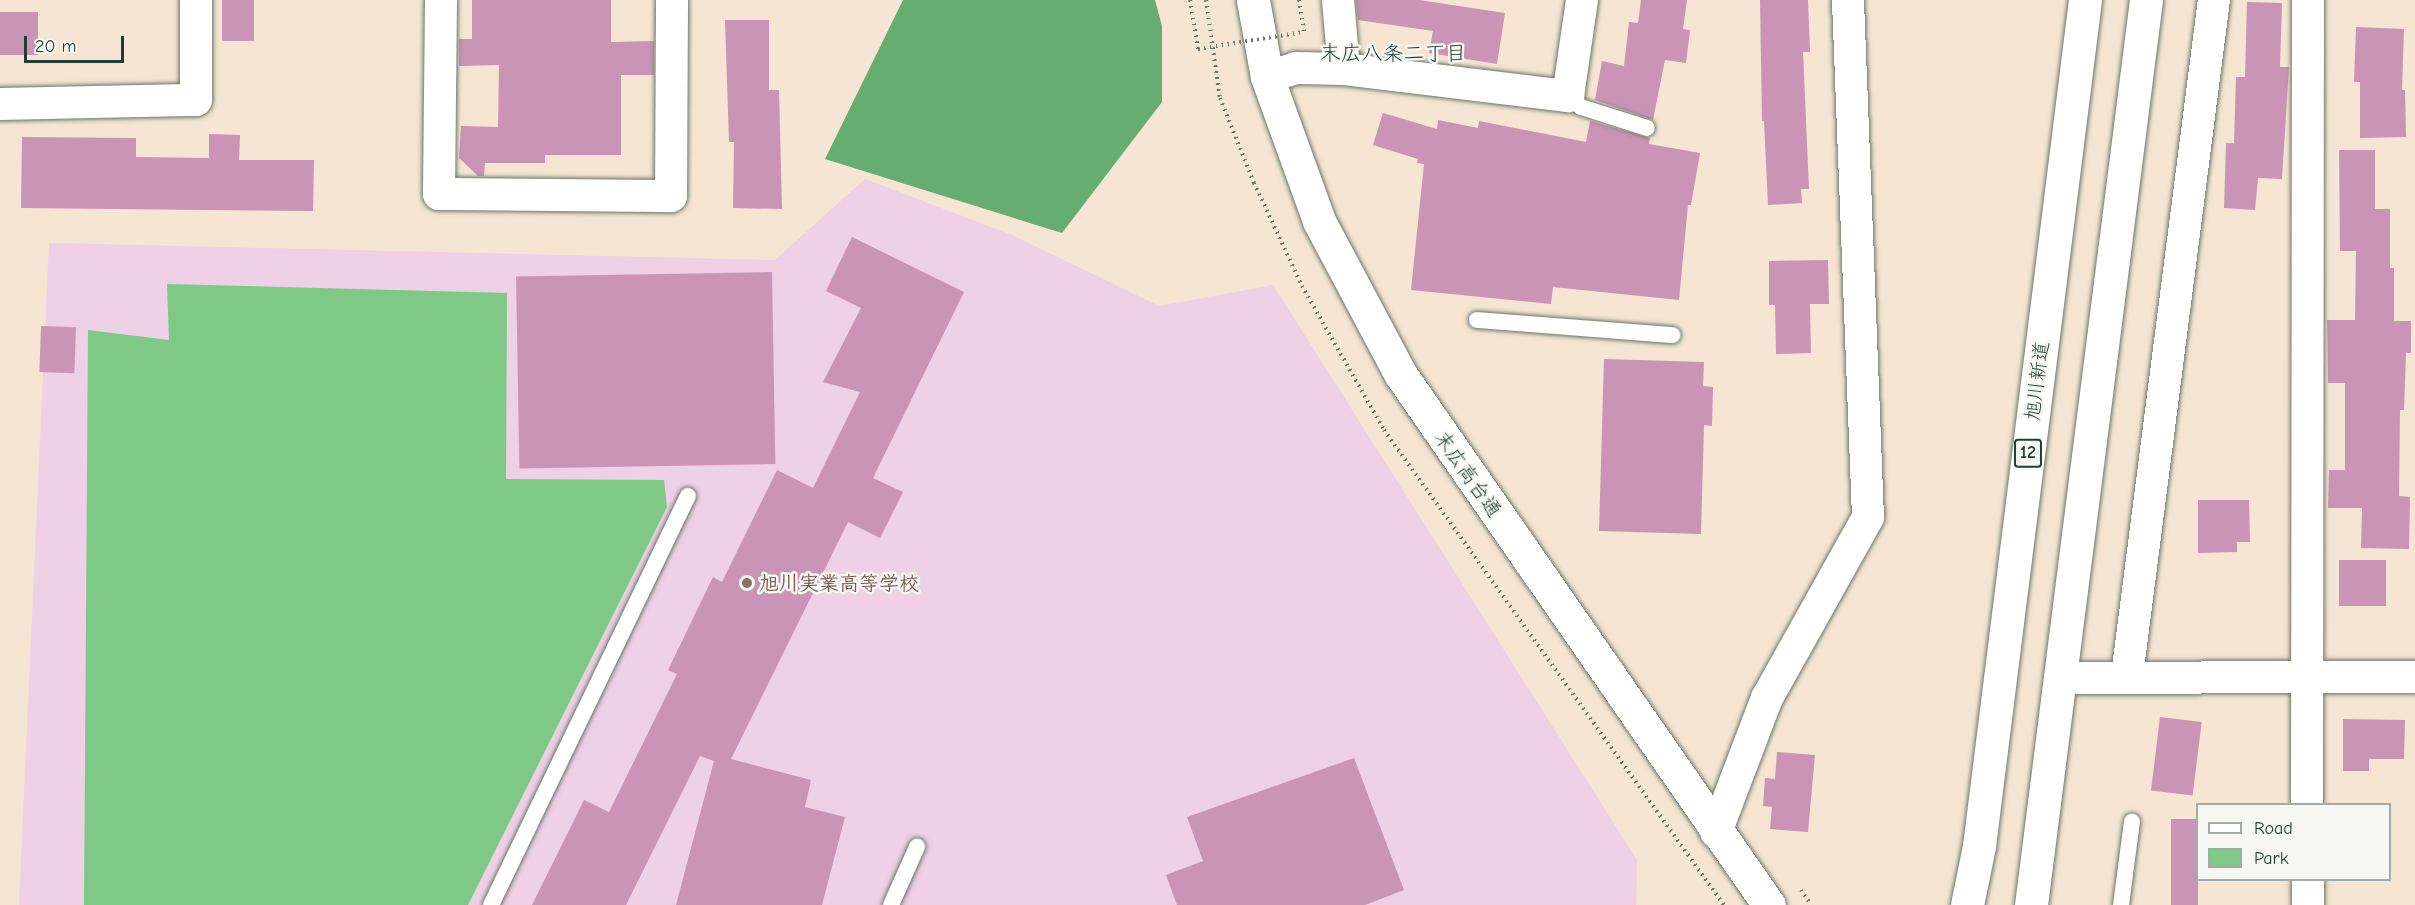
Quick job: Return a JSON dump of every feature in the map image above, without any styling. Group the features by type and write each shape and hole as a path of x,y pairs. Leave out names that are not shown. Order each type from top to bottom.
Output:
{"main road":[{"name":"末広高台通","path":"1253,0 1281,72 1319,221 1401,375 1768,905"},
{"name":"旭川新道","path":"1967,905 1979,846 2085,0"},
{"path":"2031,905 2146,0"}],"street":[{"path":"0,104 196,100 196,0"},
{"path":"441,0 439,194 671,196 672,0"},
{"path":"1338,0 1344,69"},
{"path":"1281,72 1344,69 1568,96 1582,0"},
{"path":"1716,832 1767,698 1868,517 1848,0"},
{"path":"2127,676 2214,0"},
{"path":"2307,803 2308,0"},
{"path":"2060,678 2127,676 2415,677"},
{"path":"2308,881 2308,905"}],"lane":[{"path":"1568,96 1581,107 1647,128"},
{"path":"1477,320 1672,335"},
{"path":"491,905 688,496"},
{"path":"2121,905 2132,822"},
{"path":"891,905 917,847"}],"path":[{"path":"1190,0 1198,49 1304,32 1299,0"},
{"path":"1281,72 1288,23"},
{"path":"1798,886 1811,905"}],"shaded area":[{"name":"旭川実業高等学校","path":"865,179 1012,235 1159,306 1273,285 1637,860 1636,905 19,905 49,243 775,260"}],"green space":[{"path":"903,0 1155,0 1162,26 1162,102 1062,233 825,159"},
{"path":"167,284 507,293 506,479 664,480 667,507 468,905 84,905 88,330 169,340"}],"building":[{"path":"222,0 254,0 254,41 222,41"},
{"path":"472,0 611,0 611,42 654,41 654,75 621,75 621,155 545,155 545,163 485,163 484,176 478,176 459,158 461,126 498,127 499,65 459,66 459,39 472,39"},
{"path":"1356,0 1419,0 1505,13 1497,64 1429,53 1433,31 1358,20"},
{"path":"1641,0 1687,0 1683,29 1690,30 1686,63 1665,60 1653,120 1595,100 1602,61 1624,66 1629,22 1638,23"},
{"path":"1760,0 1808,0 1810,52 1803,52 1809,189 1801,189 1802,203 1768,205 1764,121 1762,121"},
{"path":"2247,2 2282,3 2280,67 2289,67 2282,179 2258,178 2255,210 2224,208 2226,143 2234,143 2236,77 2245,77"},
{"path":"0,12 38,12 38,55 0,55"},
{"path":"725,20 769,20 769,90 779,90 782,209 733,208 734,142 729,142"},
{"path":"2356,27 2404,29 2402,90 2405,90 2406,137 2360,138 2360,82 2354,82"},
{"path":"1383,113 1437,129 1438,120 1478,128 1479,121 1586,142 1590,121 1650,138 1649,144 1700,153 1691,205 1688,205 1679,300 1553,287 1551,304 1411,290 1424,164 1417,163 1418,159 1373,145"},
{"path":"209,134 240,135 239,160 314,160 313,211 21,208 22,137 136,138 136,157 209,158"},
{"path":"2339,150 2375,150 2375,209 2390,209 2390,268 2394,268 2394,321 2411,321 2411,353 2406,353 2404,410 2400,410 2399,496 2410,497 2409,549 2361,548 2362,508 2328,508 2329,470 2345,470 2345,383 2328,383 2327,320 2355,320 2356,251 2340,251"},
{"path":"852,237 964,292 873,478 903,492 880,538 848,522 731,759 811,780 805,807 845,817 822,905 676,905 714,761 700,756 626,905 532,905 584,800 609,812 677,674 668,670 713,577 722,582 777,470 813,488 860,392 823,382 861,308 826,291"},
{"path":"1828,260 1829,304 1810,304 1811,353 1776,354 1775,305 1769,305 1769,261"},
{"path":"772,272 775,464 519,468 516,276"},
{"path":"41,326 76,327 74,373 39,372"},
{"path":"1604,359 1704,362 1703,386 1713,387 1712,426 1704,425 1701,534 1599,531"},
{"path":"2198,500 2249,500 2250,542 2237,542 2237,552 2198,553"},
{"path":"2339,560 2386,560 2386,606 2339,606"},
{"path":"2160,717 2202,722 2193,796 2151,790"},
{"path":"2343,719 2405,720 2404,759 2369,759 2369,771 2343,771"},
{"path":"1777,752 1815,755 1808,832 1770,829 1772,807 1763,806 1765,778 1775,779"},
{"path":"1354,758 1404,890 1365,905 1177,905 1166,875 1203,861 1187,817"},
{"path":"2171,819 2196,819 2198,905 2171,905"}],"place":[{"name":"旭川実業高等学校","path":"747,583"}],"district":[{"name":"末広八条二丁目","path":"1393,53"}]}
